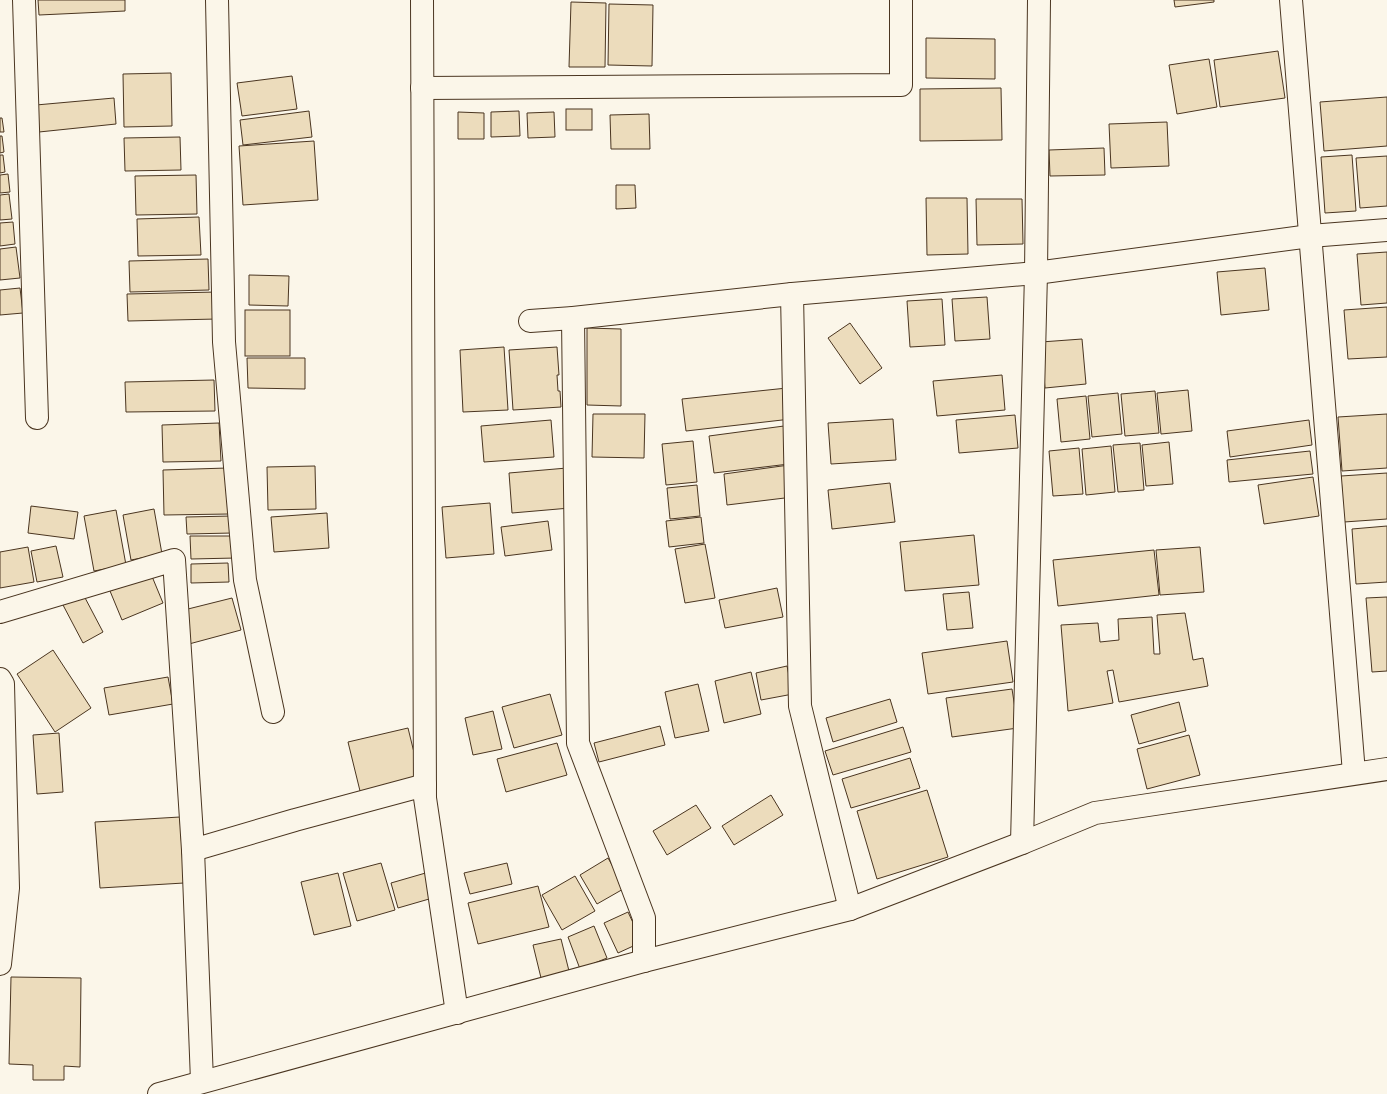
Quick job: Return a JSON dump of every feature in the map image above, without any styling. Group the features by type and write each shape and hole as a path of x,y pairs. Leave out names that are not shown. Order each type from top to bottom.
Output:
{"street":[{"path":"24,0 37,418"},
{"path":"217,0 224,342 246,580 273,712"},
{"path":"422,0 425,798 457,1013"},
{"path":"422,88 901,85 901,0"},
{"path":"1022,843 1036,273 1040,0"},
{"path":"1291,0 1354,773"},
{"path":"530,321 792,294 1036,273 1310,236 1387,230"},
{"path":"792,294 800,706 850,909"},
{"path":"573,318 578,743 644,918 644,961"},
{"path":"0,612 174,560 193,850 202,1081"},
{"path":"0,680 3,684 8,888 0,964"},
{"path":"158,1094 644,961 850,909 1095,813 1387,769"},
{"path":"193,850 295,820 425,786"}],"building":[{"path":"38,0 125,0 125,11 39,15"},
{"path":"1174,0 1214,0 1214,2 1175,7"},
{"path":"571,2 606,3 605,67 569,67"},
{"path":"609,4 653,5 652,66 608,65"},
{"path":"926,38 995,39 995,79 926,78"},
{"path":"1278,51 1285,98 1220,107 1214,60"},
{"path":"1209,59 1217,107 1177,114 1169,65"},
{"path":"171,73 172,126 124,127 123,74"},
{"path":"292,76 297,109 242,116 237,83"},
{"path":"1001,88 1002,140 920,141 920,89"},
{"path":"1387,97 1387,146 1324,151 1320,102"},
{"path":"114,98 116,124 39,132 36,105"},
{"path":"566,109 592,109 592,130 566,130"},
{"path":"309,111 312,137 243,145 240,120"},
{"path":"519,111 520,136 491,137 491,112"},
{"path":"458,112 484,113 484,139 458,139"},
{"path":"554,112 555,137 528,138 527,113"},
{"path":"649,114 650,149 611,149 610,115"},
{"path":"0,118 2,118 4,132 0,132"},
{"path":"1167,122 1169,166 1111,168 1109,124"},
{"path":"0,136 2,136 4,152 0,153"},
{"path":"180,137 181,170 125,171 124,138"},
{"path":"314,141 318,200 243,205 239,146"},
{"path":"1104,148 1105,175 1050,176 1049,150"},
{"path":"0,155 3,155 5,172 0,173"},
{"path":"1352,155 1356,211 1325,213 1321,157"},
{"path":"1387,156 1387,206 1360,208 1356,158"},
{"path":"8,174 10,192 0,193 0,175"},
{"path":"196,175 197,214 136,215 135,176"},
{"path":"616,185 635,185 636,208 616,209"},
{"path":"9,194 12,219 0,220 0,195"},
{"path":"926,198 967,198 968,254 927,255"},
{"path":"976,199 1022,199 1023,244 977,245"},
{"path":"199,217 201,255 138,256 137,219"},
{"path":"13,222 15,244 0,246 0,223"},
{"path":"16,247 20,278 0,280 0,249"},
{"path":"1387,252 1387,303 1361,305 1357,254"},
{"path":"208,259 209,290 130,292 129,261"},
{"path":"1265,268 1269,310 1221,315 1217,272"},
{"path":"249,275 289,276 288,306 249,305"},
{"path":"20,288 23,313 0,315 0,290"},
{"path":"217,292 217,319 128,321 127,294"},
{"path":"987,297 990,339 955,341 952,299"},
{"path":"942,299 945,345 910,347 907,301"},
{"path":"1387,307 1387,357 1348,359 1344,310"},
{"path":"245,310 290,310 290,356 245,356"},
{"path":"850,323 882,368 860,384 828,338"},
{"path":"587,328 621,329 621,406 587,405"},
{"path":"1082,339 1086,384 1045,388 1041,342"},
{"path":"504,347 508,410 463,412 460,350"},
{"path":"557,347 558,391 560,391 561,407 513,410 509,350"},
{"path":"247,358 305,358 305,389 248,388"},
{"path":"1002,375 1005,410 937,416 933,381"},
{"path":"214,380 215,411 126,412 125,382"},
{"path":"787,388 791,419 686,431 682,399"},
{"path":"1188,390 1192,431 1161,434 1157,393"},
{"path":"1155,391 1159,433 1125,436 1121,394"},
{"path":"1118,393 1122,434 1092,437 1088,396"},
{"path":"1086,396 1090,439 1061,442 1057,399"},
{"path":"593,414 645,414 644,458 592,457"},
{"path":"1387,414 1387,468 1342,471 1338,417"},
{"path":"1015,415 1018,448 959,453 956,420"},
{"path":"893,419 896,460 831,464 828,423"},
{"path":"551,420 554,457 484,462 481,426"},
{"path":"1309,420 1312,445 1230,457 1227,431"},
{"path":"219,423 221,461 163,462 162,425"},
{"path":"784,426 789,464 714,473 709,436"},
{"path":"693,441 697,482 666,485 662,444"},
{"path":"1169,442 1173,484 1146,486 1142,445"},
{"path":"1140,443 1144,490 1118,492 1113,445"},
{"path":"1111,446 1115,492 1086,495 1082,449"},
{"path":"1079,448 1083,494 1053,496 1049,451"},
{"path":"1310,451 1313,474 1229,482 1227,460"},
{"path":"789,465 793,497 727,505 724,474"},
{"path":"315,466 316,509 268,510 267,467"},
{"path":"227,468 229,514 164,515 163,470"},
{"path":"567,468 570,508 512,513 509,473"},
{"path":"1387,473 1387,519 1344,522 1341,476"},
{"path":"1313,477 1319,516 1264,524 1258,485"},
{"path":"890,483 895,522 832,529 828,490"},
{"path":"697,485 700,516 670,519 667,488"},
{"path":"490,503 494,554 446,558 442,507"},
{"path":"31,506 78,512 74,539 28,533"},
{"path":"154,509 162,554 131,560 123,515"},
{"path":"116,510 126,565 94,571 84,516"},
{"path":"327,513 329,548 274,552 271,517"},
{"path":"232,516 232,533 187,534 186,517"},
{"path":"701,517 704,543 669,547 666,521"},
{"path":"548,521 552,550 505,556 501,527"},
{"path":"1387,526 1387,582 1356,584 1352,529"},
{"path":"974,535 979,585 905,591 900,542"},
{"path":"190,536 235,536 236,558 191,559"},
{"path":"705,544 715,598 685,603 675,549"},
{"path":"56,546 63,577 37,582 31,551"},
{"path":"28,547 34,582 0,588 0,552"},
{"path":"1200,547 1204,592 1160,595 1156,550"},
{"path":"1154,550 1159,595 1058,606 1053,560"},
{"path":"228,563 229,582 191,583 191,564"},
{"path":"151,574 163,603 122,620 110,591"},
{"path":"777,588 783,617 725,628 719,600"},
{"path":"969,592 973,628 947,630 943,594"},
{"path":"83,594 103,632 83,643 63,605"},
{"path":"1387,597 1387,671 1372,672 1366,598"},
{"path":"232,598 241,630 189,644 180,611"},
{"path":"1185,613 1193,660 1203,658 1208,686 1119,702 1113,670 1107,671 1113,703 1068,711 1061,625 1098,623 1100,642 1119,640 1118,619 1152,617 1154,654 1160,654 1157,615"},
{"path":"1007,641 1013,682 928,694 922,653"},
{"path":"53,650 91,708 55,732 17,674"},
{"path":"787,666 793,694 761,700 756,673"},
{"path":"751,672 761,714 724,723 715,681"},
{"path":"168,677 173,704 109,715 104,688"},
{"path":"698,684 709,731 675,738 665,692"},
{"path":"1012,689 1018,728 952,737 946,698"},
{"path":"550,694 562,735 514,748 502,707"},
{"path":"890,699 897,722 833,742 826,718"},
{"path":"1179,702 1186,731 1139,744 1131,715"},
{"path":"493,711 502,749 473,755 465,718"},
{"path":"660,726 665,745 599,762 594,743"},
{"path":"903,727 911,752 833,775 825,751"},
{"path":"408,728 421,781 361,795 348,742"},
{"path":"59,733 63,792 37,794 33,735"},
{"path":"1189,735 1200,775 1147,789 1137,749"},
{"path":"557,743 567,775 506,792 497,759"},
{"path":"910,758 920,788 851,808 842,779"},
{"path":"927,790 948,857 877,879 857,811"},
{"path":"771,795 783,815 734,845 722,826"},
{"path":"696,805 711,828 667,855 653,831"},
{"path":"180,817 184,883 100,888 95,822"},
{"path":"608,858 625,888 597,904 580,875"},
{"path":"381,863 395,910 357,921 343,873"},
{"path":"507,863 512,884 470,894 464,873"},
{"path":"429,872 436,897 398,908 391,883"},
{"path":"338,873 351,926 314,935 301,882"},
{"path":"575,876 595,911 562,930 542,895"},
{"path":"538,886 549,927 478,944 468,903"},
{"path":"628,912 642,942 618,953 604,923"},
{"path":"594,926 607,958 580,969 568,937"},
{"path":"561,939 570,975 542,982 533,945"},
{"path":"11,977 81,978 80,1067 64,1066 64,1080 33,1080 33,1065 9,1064"}]}
